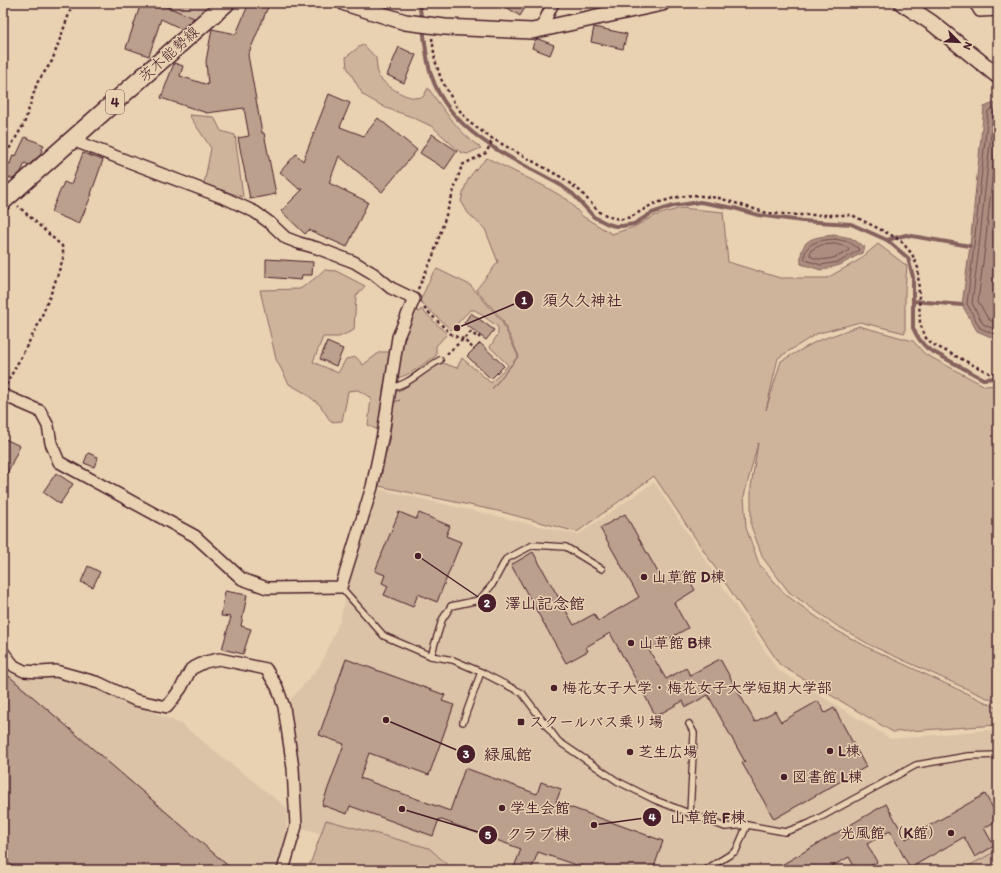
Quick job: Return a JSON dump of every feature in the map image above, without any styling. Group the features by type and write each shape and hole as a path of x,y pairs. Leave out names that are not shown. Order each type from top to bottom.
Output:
{"main road":[{"name":"茨木能勢線","path":"5,199 226,3"}],"street":[{"path":"345,3 405,22 424,25 445,28 532,31 662,3"},
{"path":"541,29 553,3"},
{"path":"902,3 932,22 998,76"},
{"path":"974,3 980,11 998,10"},
{"path":"4,391 40,411 48,426 51,443 59,462 195,536 242,579 267,588 341,587 372,487 383,434 398,337 414,299 391,288 374,274 354,262 286,238 270,223 255,212 227,199 72,140"},
{"path":"3,652 14,666 24,671 56,671 99,683 135,700 167,707 181,688 191,669 205,662 219,659 266,669 277,687 284,707 293,768 296,826 283,870"}],"lane":[{"path":"389,388 402,385 440,360"},
{"path":"431,656 442,620 451,606 479,600 492,585 506,559 534,545 566,547 602,569"},
{"path":"341,587 384,636 431,656 453,660 481,672 522,693 558,741 617,781 655,800 725,827 747,825 785,832 810,823 916,765 968,756 998,755"},
{"path":"463,722 481,672"},
{"path":"689,724 694,733 690,814"},
{"path":"704,870 736,851 747,825"}],"path":[{"path":"3,159 24,124 37,83 52,61 72,3"},
{"path":"424,25 448,94 470,123 493,139 561,177 580,191 599,212 613,218 622,219 631,217 653,204 678,197 693,195 719,198 767,213 799,215 852,215 891,235 906,246 916,260 920,298 920,324 922,332 926,338 932,344 989,373 998,373"},
{"path":"414,299 433,256 462,165 486,153 493,139"},
{"path":"4,391 38,323 53,288 63,259 62,246 5,199"},
{"path":"423,308 452,335 463,339 474,349"},
{"path":"440,360 471,332 478,338 480,336"}],"shaded area":[{"path":"167,3 214,3 196,19 165,9"},
{"path":"363,44 376,58 378,76 392,89 404,95 417,98 423,97 428,88 458,128 481,148 467,154 460,152 433,127 412,117 386,108 363,95 347,67 346,57"},
{"path":"189,115 214,117 221,131 235,135 243,197 204,184 211,148"},
{"path":"487,158 544,186 568,200 582,216 612,234 634,227 654,216 681,208 723,212 728,262 780,278 827,278 859,260 878,244 907,266 905,290 905,333 860,322 816,334 778,358 766,410 781,361 817,341 859,326 913,341 925,354 985,386 998,385 998,703 872,646 836,625 789,592 763,558 751,526 751,487 758,443 744,496 746,528 759,564 786,595 832,628 871,649 998,708 998,725 893,732 780,665 654,476 577,532 498,511 379,486 390,436 393,403 400,400 393,402 395,392 411,384 432,368 443,363 457,368 462,358 491,383 508,365 490,347 498,334 498,327 475,310 470,310 451,330 420,301 432,275 437,269 470,285 501,320 518,356 492,389 519,356 502,319 476,290 498,262 485,229 468,213 461,201 470,177"},
{"path":"324,270 336,271 365,286 356,296 354,330 339,337 323,337 313,362 338,373 346,359 356,357 363,365 380,352 390,352 378,430 368,425 371,398 358,390 348,391 342,421 331,422 320,405 305,393 289,384 276,359 260,290 300,289"},
{"path":"421,309 447,334 436,346 436,356 413,372 397,378 405,337 416,310 419,312"},
{"name":"梅花女子大学・梅花女子大学短期大学部","path":"654,482 777,669 891,739 998,729 998,870 437,870 436,868 296,826 284,707 320,666 340,621 349,584 378,489 578,535"},
{"path":"3,662 11,673 17,676 27,678 56,677 96,689 181,724 287,808 286,830 278,870 3,870"},
{"path":"326,820 429,848 453,870 308,870"},
{"path":"998,850 998,870 961,870"}],"water":[{"path":"994,103 998,105 998,340 977,331 962,305 970,246 984,107"},
{"path":"835,235 851,238 865,247 862,253 840,265 821,270 801,264 803,249 809,240"}],"building":[{"path":"141,3 166,3 165,6 194,18 182,29 161,19 149,56 126,48"},
{"path":"249,3 258,3 268,7 248,55 262,133 264,133 276,194 250,199 238,138 249,136 244,108 207,113 161,98 174,63 183,66 180,76 208,85 206,61 212,29 236,34"},
{"path":"500,3 528,3 520,16"},
{"path":"594,27 627,34 623,49 591,42"},
{"path":"538,39 554,45 550,55 532,48 535,40"},
{"path":"399,47 416,55 404,83 387,75"},
{"path":"329,94 350,103 340,127 364,136 378,118 417,150 382,192 339,156 329,183 368,202 347,247 309,230 305,234 281,211 303,189 299,189 280,172 296,154 303,161"},
{"path":"432,134 457,151 445,169 420,153"},
{"path":"25,137 44,145 40,155 29,165 25,163 21,172 13,179 3,175 8,163 10,164 13,155 16,156"},
{"path":"83,153 103,160 92,194 79,224 51,212 64,182 71,185"},
{"path":"266,259 313,262 312,275 302,275 301,280 266,277"},
{"path":"471,313 494,330 486,340 464,323"},
{"path":"327,342 343,349 336,366 320,359"},
{"path":"480,343 504,366 491,379 467,356"},
{"path":"3,438 20,446 3,482"},
{"path":"88,453 98,457 94,467 84,463"},
{"path":"56,473 73,484 60,504 43,492"},
{"path":"399,512 416,519 419,513 450,526 446,536 461,542 437,602 418,594 413,607 384,595 388,586 382,583 385,575 375,571"},
{"path":"625,514 664,583 684,571 695,590 674,603 688,628 649,650 666,679 686,668 690,675 720,659 755,722 775,711 781,722 818,701 825,713 834,708 866,767 774,819 742,763 745,762 708,695 686,707 683,701 656,716 610,633 586,647 588,651 566,663 511,565 533,552 574,625 594,614 598,621 639,597 600,528"},
{"path":"88,566 100,572 93,587 81,582"},
{"path":"225,591 247,595 241,626 251,629 243,654 222,649 231,617 221,616"},
{"path":"346,659 445,695 442,701 454,705 429,775 369,753 360,778 450,811 465,768 537,794 541,782 561,789 556,802 663,841 653,870 590,870 538,852 531,870 513,870 521,849 439,819 433,836 350,806 347,814 322,805 344,744 319,735"},
{"path":"3,671 233,870 17,870 3,858"},
{"path":"985,794 998,817 998,820 984,828 994,846 975,857 964,837 910,868 890,831 867,844 877,862 864,870 856,870 849,857 825,870 773,870 886,804 906,839"}],"waterway":[{"path":"419,3 422,21"},
{"path":"423,28 429,67 437,89 449,109 464,125 482,140 562,186 573,194 594,217 608,224 622,226 634,224 652,213 673,206 700,202 734,208 758,215 802,221 851,224 887,240 908,258 913,277 913,328 923,344 928,349 983,379 998,378"},
{"path":"887,240 906,235 970,246"},
{"path":"913,301 962,305"}],"place":[{"name":"須久久神社","path":"457,328"},
{"name":"澤山記念館","path":"418,556"},
{"name":"山草館 D棟","path":"644,577"},
{"name":"山草館 B棟","path":"631,643"},
{"name":"梅花女子大学・梅花女子大学短期大学部","path":"554,688"},
{"name":"緑風館","path":"386,720"},
{"name":"スクールバス乗り場","path":"521,722"},
{"name":"L棟","path":"830,751"},
{"name":"芝生広場","path":"630,752"},
{"name":"図書館 L棟","path":"784,777"},
{"name":"学生会館","path":"502,808"},
{"name":"クラブ棟","path":"402,809"},
{"name":"山草館 F棟","path":"594,825"},
{"name":"光風館 （K館）","path":"951,833"}]}
